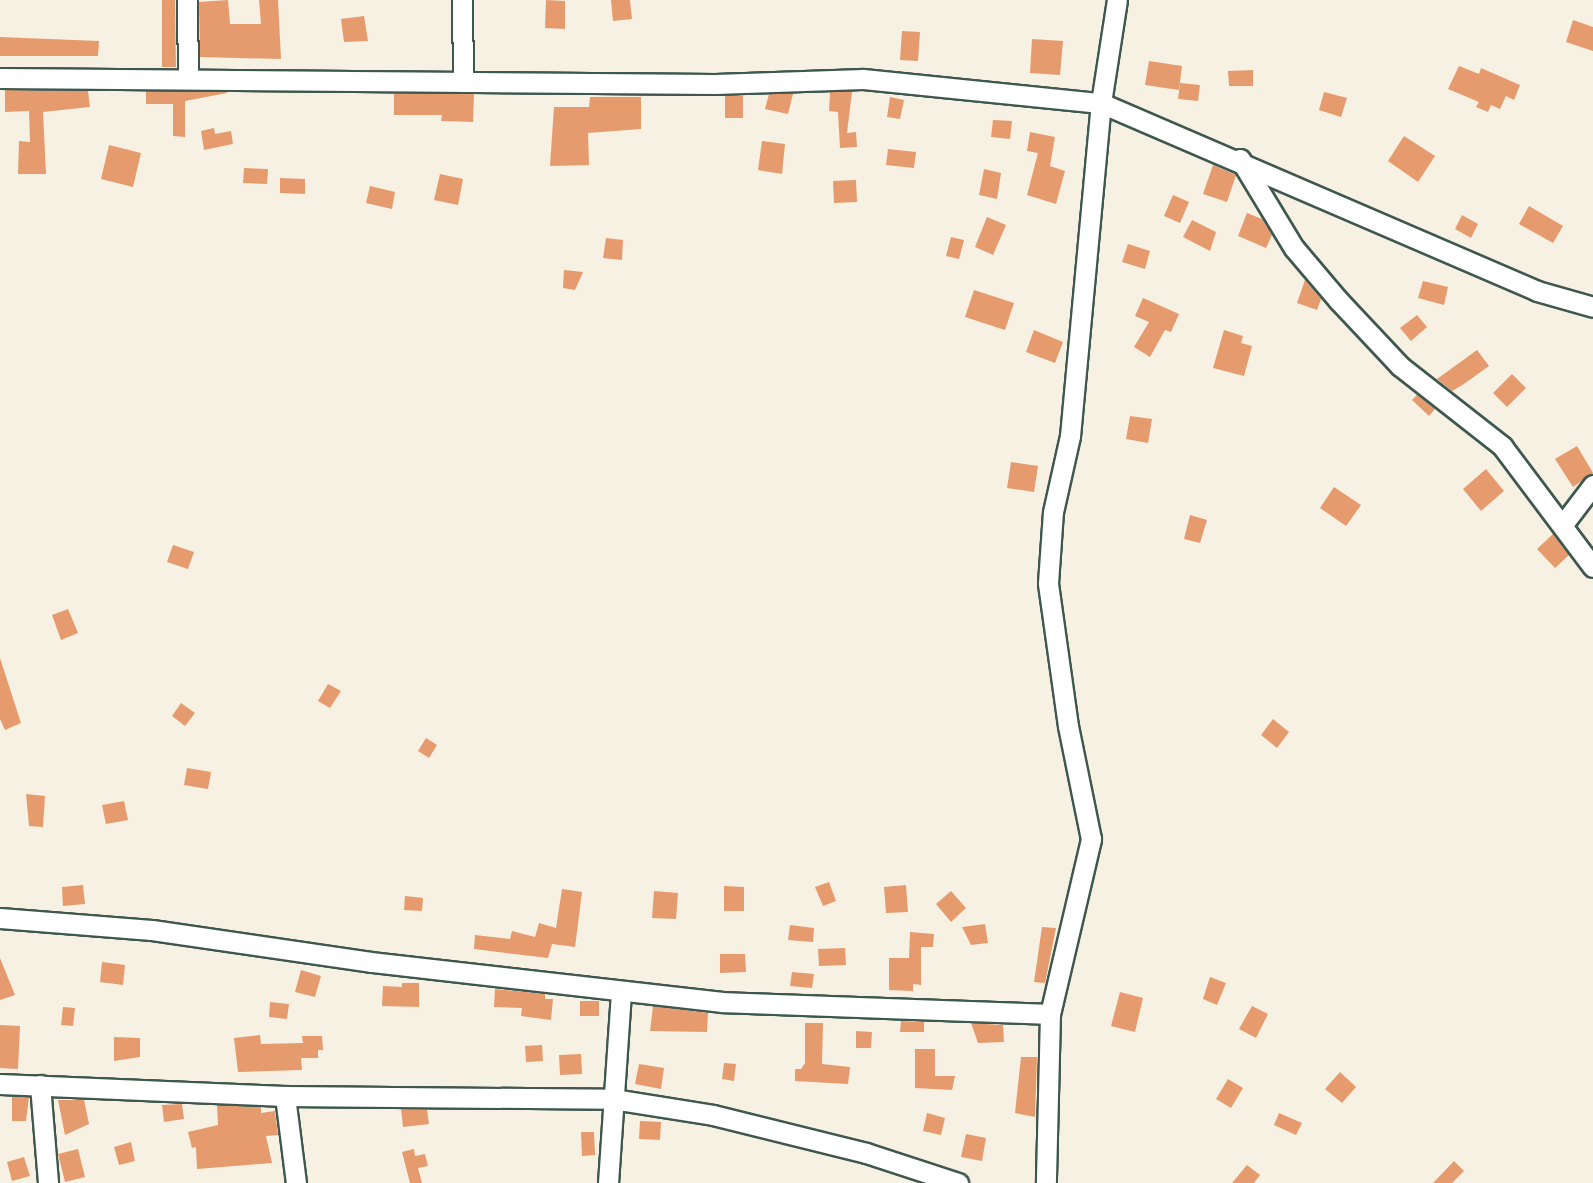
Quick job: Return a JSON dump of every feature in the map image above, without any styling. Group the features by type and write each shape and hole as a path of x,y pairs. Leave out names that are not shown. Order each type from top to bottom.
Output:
{"street":[{"path":"187,0 188,78"},
{"path":"462,0 463,82"},
{"path":"1046,1183 1050,1014 1091,839 1068,726 1048,583 1053,512 1075,390 1101,103 1117,0"},
{"path":"0,78 715,84 863,79 1101,103 1240,159 1537,291 1593,307"},
{"path":"1240,159 1294,248 1339,301 1400,366 1489,432 1564,523 1593,567"},
{"path":"1564,523 1593,485"},
{"path":"0,918 152,930 371,962 621,991 793,1006 1050,1014"},
{"path":"590,1183 608,1183 621,991"},
{"path":"0,1084 285,1096 613,1100 713,1115 866,1153 958,1183"},
{"path":"40,1085 48,1183"},
{"path":"285,1096 296,1183"}],"building":[{"path":"162,0 175,0 176,67 162,67"},
{"path":"228,0 230,24 261,24 259,0 278,0 281,59 200,57 199,2"},
{"path":"546,0 565,1 565,29 545,28"},
{"path":"611,0 630,0 632,19 613,21"},
{"path":"364,16 368,41 344,42 341,19"},
{"path":"1573,20 1593,27 1593,51 1566,42"},
{"path":"902,31 920,32 918,61 900,60"},
{"path":"0,37 99,41 98,56 0,56"},
{"path":"1032,39 1063,41 1060,75 1030,73"},
{"path":"1149,61 1182,66 1179,90 1145,85"},
{"path":"1459,66 1479,74 1481,68 1520,85 1514,100 1506,96 1500,109 1491,105 1488,112 1476,107 1479,102 1448,89"},
{"path":"1253,70 1253,86 1229,86 1228,71"},
{"path":"1180,83 1200,85 1198,101 1178,99"},
{"path":"5,90 88,91 90,107 43,112 46,174 18,174 19,141 30,142 29,111 5,112"},
{"path":"146,91 227,93 185,101 185,137 173,136 173,104 146,104"},
{"path":"830,92 852,92 847,133 856,132 857,147 840,148 838,112 829,111"},
{"path":"1324,92 1347,98 1341,117 1319,110"},
{"path":"394,94 474,94 473,122 441,121 442,115 394,115"},
{"path":"769,94 793,94 788,114 765,109"},
{"path":"725,96 743,96 743,118 725,118"},
{"path":"590,97 641,97 641,129 588,133 589,165 550,166 554,107 589,107"},
{"path":"890,97 904,100 900,119 887,117"},
{"path":"993,120 1012,121 1010,139 991,137"},
{"path":"214,128 215,134 231,131 233,144 204,150 201,131"},
{"path":"1030,132 1055,137 1050,166 1065,171 1056,204 1027,195 1038,153 1027,151"},
{"path":"1404,136 1435,156 1418,182 1388,161"},
{"path":"762,141 785,144 782,174 758,170"},
{"path":"109,145 141,153 133,187 101,179"},
{"path":"888,149 916,152 914,168 886,165"},
{"path":"1213,165 1236,175 1227,202 1203,194"},
{"path":"244,168 268,169 267,184 243,183"},
{"path":"984,169 1001,173 997,199 979,195"},
{"path":"440,174 463,179 458,205 434,200"},
{"path":"280,178 305,179 305,194 280,193"},
{"path":"856,180 857,202 834,203 833,181"},
{"path":"370,186 395,192 392,209 366,203"},
{"path":"1173,195 1189,202 1180,223 1164,216"},
{"path":"1529,206 1563,226 1553,243 1519,224"},
{"path":"1247,213 1262,219 1272,235 1266,248 1238,236"},
{"path":"1462,215 1478,224 1471,238 1455,229"},
{"path":"987,217 1006,225 993,255 975,247"},
{"path":"1192,220 1216,232 1210,251 1183,237"},
{"path":"951,237 964,240 959,259 946,256"},
{"path":"606,238 623,240 622,260 603,258"},
{"path":"1128,244 1150,251 1145,269 1122,262"},
{"path":"564,270 583,272 575,290 563,288"},
{"path":"1305,280 1321,299 1317,310 1297,303"},
{"path":"1423,281 1448,287 1444,305 1418,298"},
{"path":"974,290 1014,303 1005,330 965,317"},
{"path":"1143,298 1179,314 1171,332 1165,330 1150,357 1134,347 1149,322 1135,316"},
{"path":"1417,315 1427,327 1411,341 1400,328"},
{"path":"1034,330 1063,342 1055,363 1026,352"},
{"path":"1224,330 1243,336 1241,343 1252,346 1244,376 1213,368"},
{"path":"1477,350 1489,366 1452,391 1437,379"},
{"path":"1512,374 1526,388 1507,407 1493,393"},
{"path":"1417,395 1435,409 1429,416 1412,400"},
{"path":"1130,416 1152,419 1148,443 1126,439"},
{"path":"1577,446 1593,473 1573,487 1555,459"},
{"path":"1011,462 1038,466 1034,492 1007,488"},
{"path":"1486,469 1504,491 1481,511 1463,489"},
{"path":"1334,487 1361,505 1346,526 1320,508"},
{"path":"1190,515 1207,520 1200,543 1184,539"},
{"path":"1553,534 1569,555 1555,568 1537,549"},
{"path":"173,545 194,552 188,569 167,562"},
{"path":"68,609 78,633 61,640 52,615"},
{"path":"0,658 21,723 5,730 0,719"},
{"path":"328,684 341,691 330,708 318,701"},
{"path":"181,703 195,713 185,726 172,716"},
{"path":"1273,719 1289,732 1277,748 1261,735"},
{"path":"426,738 437,745 429,758 418,751"},
{"path":"187,768 211,772 208,789 184,785"},
{"path":"26,794 45,796 43,827 29,826"},
{"path":"124,801 128,820 106,824 102,805"},
{"path":"829,882 836,901 823,906 815,887"},
{"path":"83,885 85,904 63,906 62,887"},
{"path":"906,885 908,912 886,913 884,887"},
{"path":"724,886 744,887 744,911 724,911"},
{"path":"562,889 582,892 575,947 552,944 548,958 474,949 475,935 510,939 512,931 535,937 539,923 556,928"},
{"path":"654,891 678,893 676,919 652,918"},
{"path":"951,891 966,908 951,922 936,904"},
{"path":"405,896 423,898 422,911 404,910"},
{"path":"985,924 988,943 971,945 962,927"},
{"path":"790,925 814,928 813,942 788,940"},
{"path":"1042,927 1056,928 1045,983 1034,982"},
{"path":"910,932 934,934 933,947 921,947 921,985 913,984 913,991 889,990 889,958 909,958"},
{"path":"845,948 846,965 819,966 818,949"},
{"path":"720,954 745,954 746,972 720,973"},
{"path":"0,958 15,995 0,1000"},
{"path":"102,962 125,965 123,985 100,982"},
{"path":"301,970 321,976 315,997 295,992"},
{"path":"792,972 814,974 812,988 790,986"},
{"path":"1210,977 1226,983 1217,1005 1203,999"},
{"path":"402,983 419,983 419,1007 382,1006 383,986 402,987"},
{"path":"495,989 545,994 545,999 553,999 551,1020 521,1016 522,1008 494,1007"},
{"path":"1120,992 1143,998 1135,1032 1111,1026"},
{"path":"580,1001 599,1001 599,1016 580,1016"},
{"path":"270,1002 289,1004 287,1019 269,1017"},
{"path":"653,1006 708,1013 707,1032 650,1031"},
{"path":"1252,1006 1268,1014 1256,1038 1239,1029"},
{"path":"63,1007 75,1008 73,1026 61,1025"},
{"path":"901,1021 924,1022 924,1032 900,1032"},
{"path":"805,1023 823,1023 822,1064 850,1067 848,1084 795,1081 795,1069 801,1069 805,1063"},
{"path":"971,1023 1003,1025 1004,1042 978,1043"},
{"path":"0,1025 20,1026 18,1069 0,1068"},
{"path":"856,1031 872,1032 871,1048 856,1048"},
{"path":"260,1035 261,1044 303,1043 302,1036 322,1036 323,1050 318,1050 318,1058 301,1058 302,1070 238,1072 234,1038"},
{"path":"114,1037 140,1038 140,1057 114,1061"},
{"path":"542,1045 543,1061 526,1062 525,1046"},
{"path":"915,1049 935,1049 935,1076 955,1076 952,1090 915,1088"},
{"path":"581,1054 582,1074 560,1075 559,1055"},
{"path":"1021,1057 1037,1057 1035,1117 1015,1113"},
{"path":"724,1063 736,1064 734,1081 722,1079"},
{"path":"639,1064 664,1068 661,1089 635,1084"},
{"path":"1340,1072 1356,1087 1342,1103 1325,1089"},
{"path":"1228,1079 1243,1088 1231,1108 1216,1099"},
{"path":"12,1097 29,1097 26,1121 12,1121"},
{"path":"58,1100 84,1100 89,1124 65,1135"},
{"path":"182,1104 184,1119 164,1122 162,1105"},
{"path":"217,1105 261,1107 261,1113 275,1111 278,1135 266,1136 272,1163 197,1169 196,1147 192,1148 188,1132 218,1125"},
{"path":"401,1109 427,1110 429,1124 403,1127"},
{"path":"927,1113 945,1118 941,1135 923,1131"},
{"path":"1279,1113 1302,1123 1296,1135 1274,1125"},
{"path":"640,1121 661,1122 660,1140 639,1139"},
{"path":"581,1132 594,1132 595,1155 582,1156"},
{"path":"966,1134 986,1138 982,1161 961,1157"},
{"path":"131,1142 135,1161 119,1165 114,1147"},
{"path":"78,1149 85,1177 65,1182 58,1154"},
{"path":"414,1149 415,1156 425,1154 428,1166 418,1168 422,1183 410,1183 402,1152"},
{"path":"24,1157 30,1176 12,1181 7,1162"},
{"path":"1454,1161 1464,1171 1452,1183 1433,1183"},
{"path":"1247,1165 1260,1175 1254,1183 1232,1183"}]}
